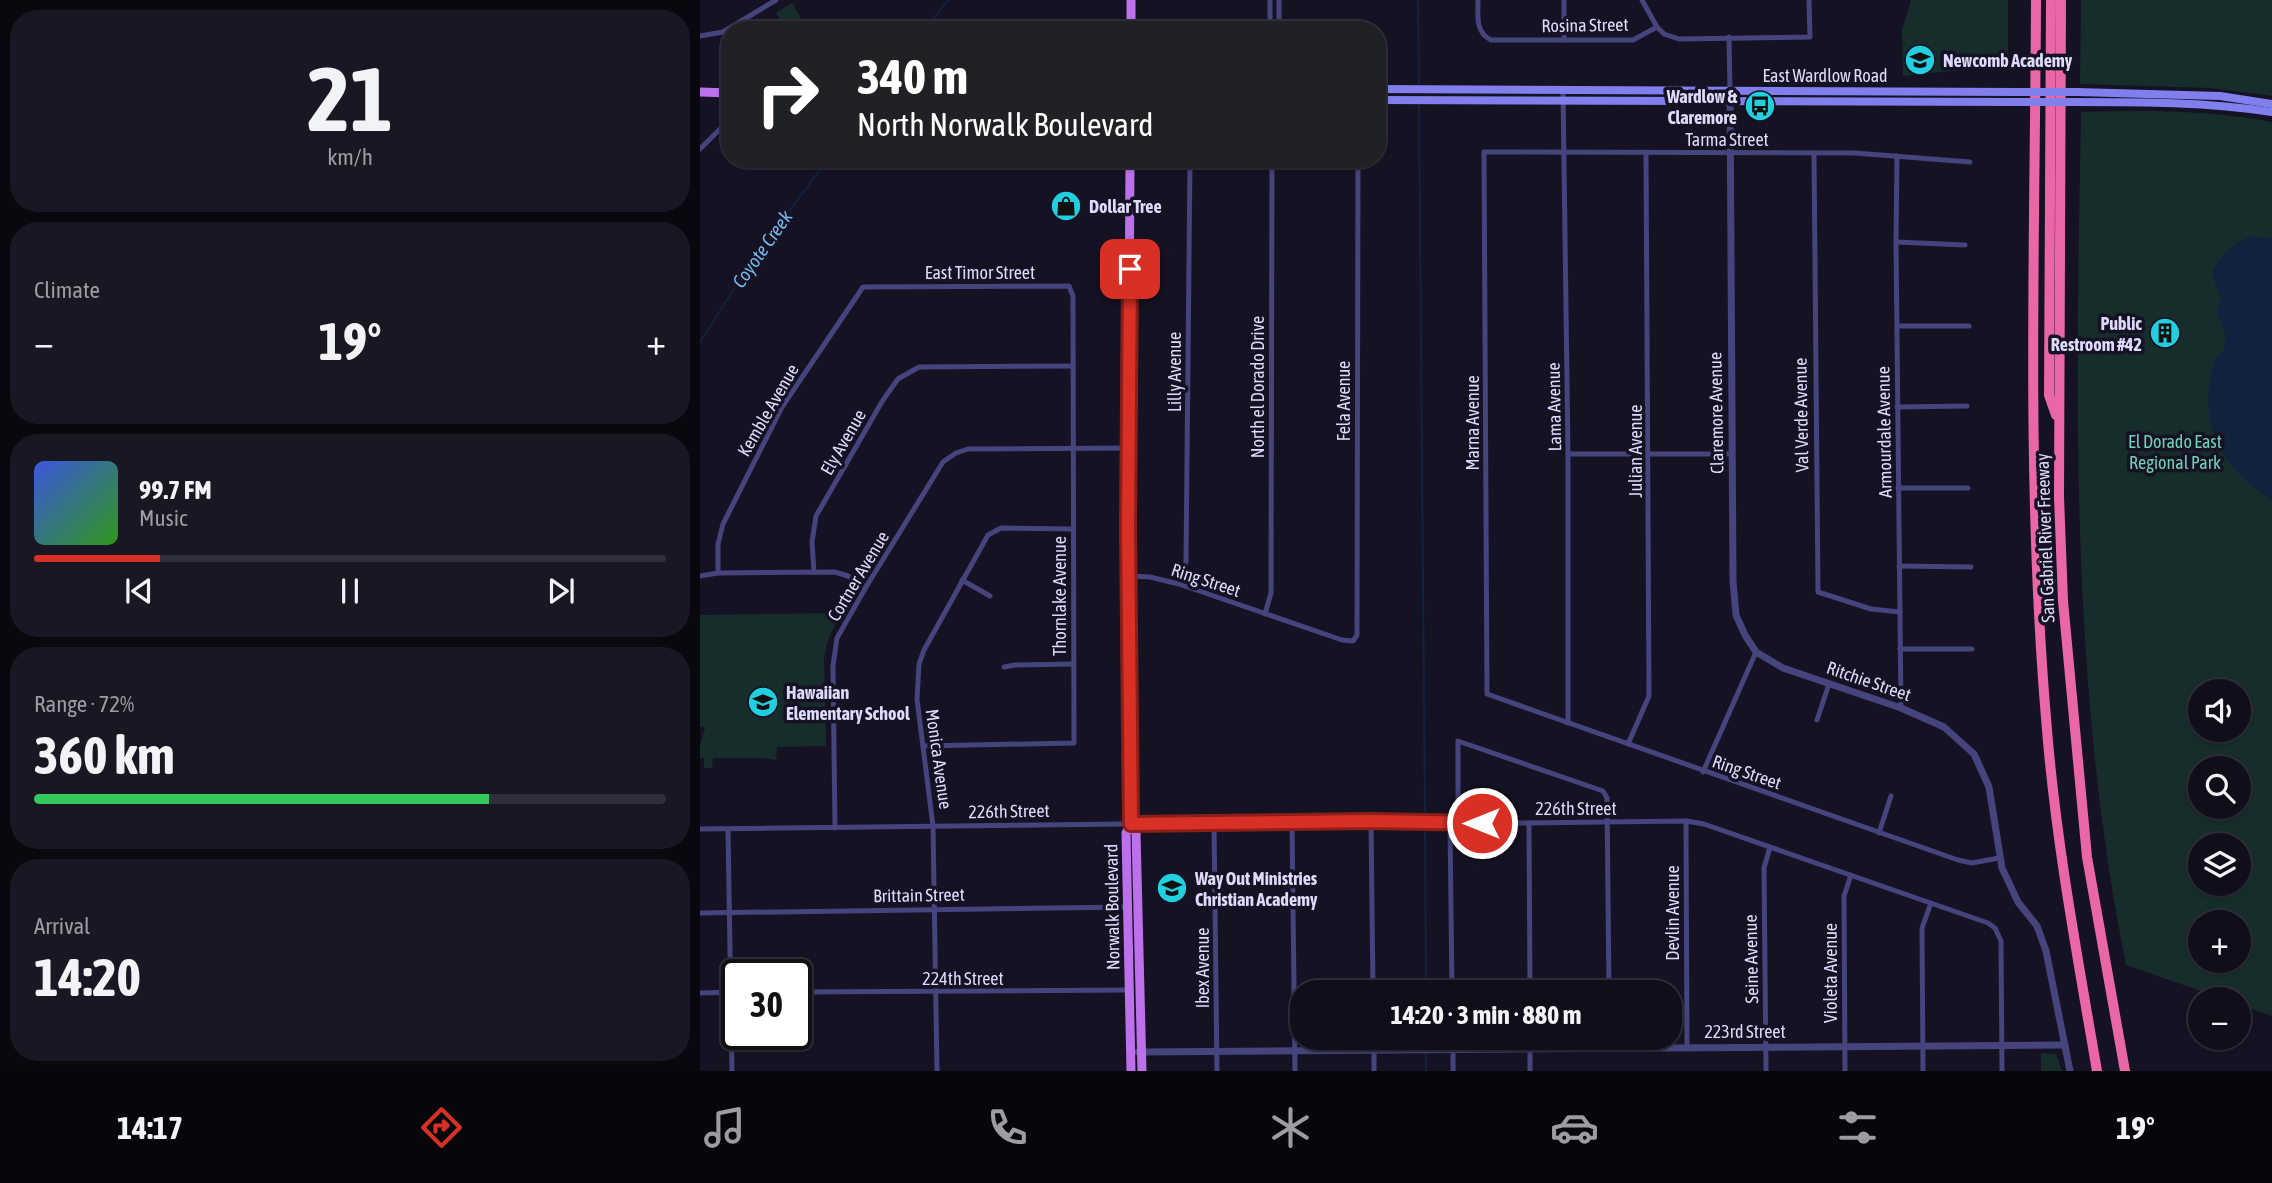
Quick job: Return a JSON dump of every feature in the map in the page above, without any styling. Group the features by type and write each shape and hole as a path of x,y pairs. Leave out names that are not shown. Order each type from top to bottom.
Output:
{"highway":[{"name":"San Gabriel River Freeway","path":"2036,0 2034,485 2039,606 2057,830 2097,1071"},
{"path":"2051,0 2049,395 2060,424"},
{"name":"San Gabriel River Freeway","path":"2061,0 2059,497 2063,601 2087,857 2125,1071"}],"main road":[{"path":"1131,0 1131,21"},
{"name":"East Wardlow Road","path":"1386,89 1730,91 2018,97"},
{"path":"700,93 721,93"},
{"name":"East Wardlow Road","path":"1386,100 1730,102 2220,96 2272,104"},
{"name":"East Wardlow Road","path":"2077,97 2190,103 2272,113"},
{"path":"1130,168 1131,824"},
{"name":"Norwalk Boulevard","path":"1131,824 1126,833 1131,1071"},
{"name":"Norwalk Boulevard","path":"1131,824 1136,833 1142,1071"}],"street":[{"path":"741,21 776,0"},
{"name":"Rosina Street","path":"1478,0 1479,25 1483,36 1492,40 1633,40 1657,27"},
{"path":"1564,0 1564,40"},
{"path":"1642,0 1657,27 1664,34 1679,39 1810,37 1809,0"},
{"path":"1269,21 1270,2 1279,2 1279,21"},
{"path":"700,36 721,32"},
{"name":"Claremore Avenue","path":"1729,37 1733,600 1736,615 1756,652"},
{"name":"Lama Avenue","path":"1563,90 1568,454 1568,723"},
{"path":"700,149 721,128"},
{"name":"Tarma Street","path":"1484,152 1814,153 1970,162"},
{"name":"Marna Avenue","path":"1484,152 1488,694"},
{"name":"Julian Avenue","path":"1628,744 1649,696 1646,152"},
{"name":"Val Verde Avenue","path":"1814,153 1818,592 1871,609 1900,612"},
{"name":"Armourdale Avenue","path":"1897,156 1896,326 1901,708"},
{"name":"Lilly Avenue","path":"1179,584 1186,562 1190,168"},
{"name":"North el Dorado Drive","path":"1265,614 1271,593 1272,168"},
{"name":"Fela Avenue","path":"1353,641 1357,635 1358,168"},
{"path":"1896,242 1965,245"},
{"name":"East Timor Street","path":"880,287 1069,286 1073,296"},
{"name":"Kemble Avenue","path":"718,573 718,544 723,524 782,407 863,287 880,287"},
{"name":"Thornlake Avenue","path":"923,746 1074,744 1073,296"},
{"path":"1896,326 1969,326"},
{"name":"Ely Avenue","path":"814,572 812,542 816,516 898,379 919,367 1073,366"},
{"path":"1897,407 1967,406"},
{"path":"1072,449 1129,448"},
{"name":"Cortner Avenue","path":"835,828 837,638 943,462 968,449 1072,449"},
{"path":"1568,454 1732,454"},
{"path":"1898,488 1968,488"},
{"name":"Monica Avenue","path":"937,1071 933,826 917,699 919,664 924,650 988,535 1001,528 1073,529"},
{"path":"1899,566 1971,567"},
{"path":"700,576 718,573 835,572 866,587"},
{"name":"Ring Street","path":"1129,576 1150,577 1179,584 1342,640 1353,641"},
{"path":"962,580 989,596"},
{"path":"1900,649 1972,649"},
{"path":"1703,772 1756,652"},
{"name":"Ritchie Street","path":"1756,652 1783,668 1901,708 1944,727 1968,747 1989,787 1999,858"},
{"path":"1004,667 1073,664"},
{"path":"1817,720 1829,684"},
{"name":"Ring Street","path":"1488,694 1958,860 1972,863 1999,858"},
{"path":"1458,823 1458,741 1603,791 1607,798 1609,980"},
{"path":"1878,832 1891,796"},
{"path":"1371,821 1373,980"},
{"name":"226th Street","path":"700,830 1371,821 1450,824 1686,821 1716,827 1988,923 1995,928 2001,941 2002,1071"},
{"name":"Devlin Avenue","path":"1686,821 1687,1047"},
{"path":"1292,822 1294,980"},
{"path":"1530,823 1530,980"},
{"name":"Ibex Avenue","path":"1214,824 1217,1071"},
{"path":"1450,824 1452,980"},
{"path":"728,830 732,959"},
{"name":"Seine Avenue","path":"1766,1071 1764,868 1770,847"},
{"path":"1999,858 2009,886 2037,926 2046,951 2070,1071"},
{"name":"Violeta Avenue","path":"1845,1071 1844,896 1851,875"},
{"path":"1923,1071 1922,928 1931,903"},
{"name":"Brittain Street","path":"700,913 1139,906"},
{"name":"224th Street","path":"812,992 1129,990"},
{"path":"700,993 721,992"},
{"name":"223rd Street","path":"1682,1047 2065,1045"},
{"path":"732,1071 733,1050"},
{"path":"1295,1050 1295,1071"},
{"name":"223rd Street","path":"1131,1052 1295,1050"},
{"path":"1374,1050 1374,1071"},
{"path":"1453,1050 1453,1071"},
{"path":"1530,1050 1530,1071"}],"green space":[{"path":"1911,0 2008,0 2008,65 1903,76 1902,30"},
{"path":"2081,0 2272,0 2272,96 2211,88 2080,84"},
{"path":"792,3 803,21 781,21 776,13"},
{"name":"El Dorado East Regional Park","path":"2081,112 2176,112 2272,122 2272,1016 2251,1009 2251,987 2189,987 2126,965 2107,859 2085,646 2080,540 2078,326"},
{"name":"Hawaiian Elementary School","path":"840,613 827,643 824,658 826,746 777,747 776,760 713,758 712,768 704,768 704,758 700,758 705,728 700,726 700,615"},
{"path":"2041,1053 2056,1054 2062,1071 2041,1071"}],"water":[{"path":"2251,236 2272,239 2272,500 2254,488 2226,458 2217,442 2208,405 2214,363 2223,350 2225,341 2217,314 2221,298 2212,275 2227,251"}],"waterway":[{"name":"Coyote Creek","path":"932,21 948,0"},
{"path":"1418,0 1419,85"},
{"path":"1419,104 1425,820"},
{"name":"Coyote Creek","path":"700,342 754,258 821,168"},
{"path":"1425,825 1426,980"},
{"path":"1426,1051 1426,1071"}],"place":[{"name":"Newcomb Academy","path":"1920,60"},
{"name":"Wardlow & Claremore","path":"1760,106"},
{"name":"Dollar Tree","path":"1066,206"},
{"name":"Public Restroom #42","path":"2165,333"},
{"name":"Hawaiian Elementary School","path":"763,702"},
{"name":"Way Out Ministries Christian Academy","path":"1172,888"}],"route":[{"path":"1130,269 1128,529 1131,824 1371,821 1482,823"}]}
